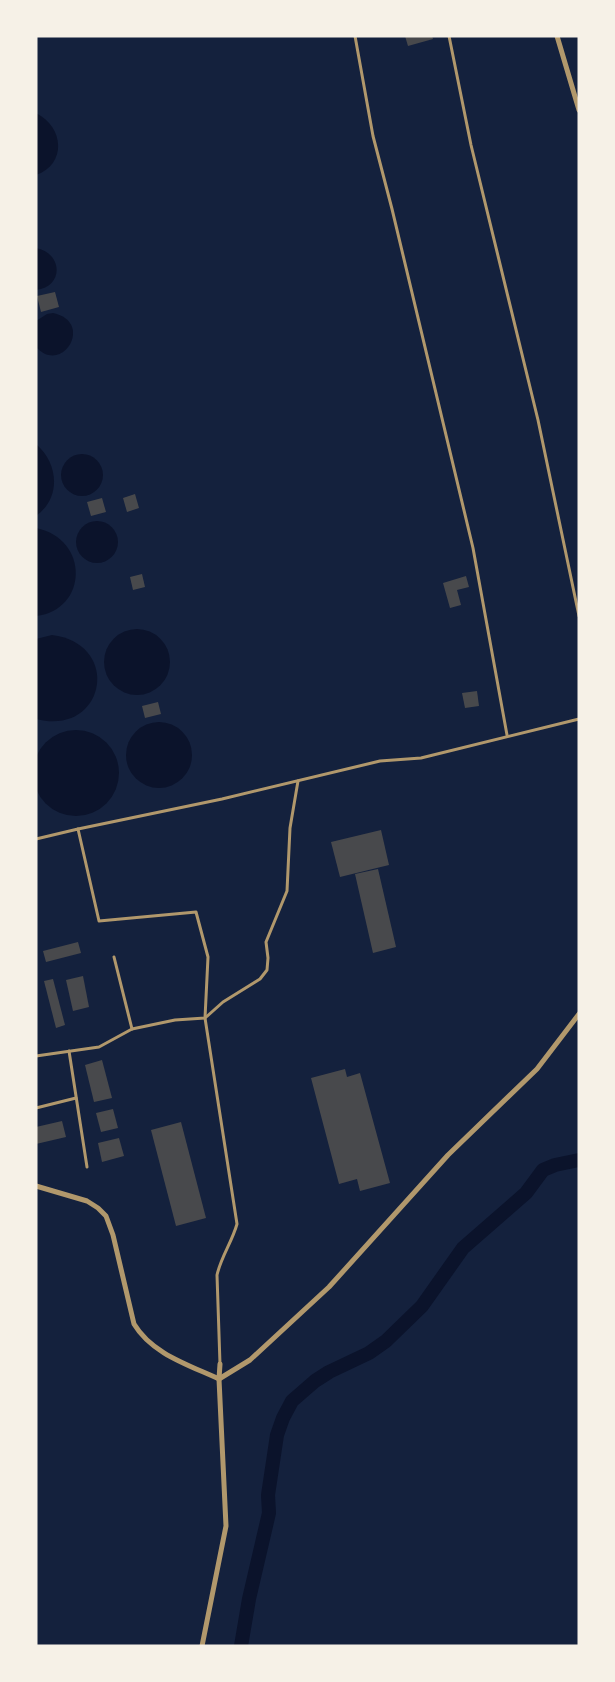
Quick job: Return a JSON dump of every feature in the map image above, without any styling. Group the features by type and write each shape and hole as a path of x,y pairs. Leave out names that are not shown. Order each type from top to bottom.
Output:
{"street":[{"path":"557,36 579,110"},
{"path":"219,1379 250,1360 329,1287 448,1154 537,1069 579,1014"},
{"path":"36,1186 87,1201 106,1216 112,1230 134,1324 140,1335 163,1352 219,1379"},
{"path":"202,1646 226,1526 219,1379 220,1364"}],"lane":[{"path":"355,36 373,136 473,548 507,735"},
{"path":"449,36 471,145 538,420 579,616"},
{"path":"36,839 222,799 380,762 421,758 507,735 579,719"},
{"path":"36,1056 99,1047 132,1029 175,1020 206,1018 223,1002 260,979 267,970 266,942 287,892 290,828 298,781"},
{"path":"78,829 99,921 196,912 208,957 206,1018 237,1224 233,1238 220,1262 217,1274 220,1364"},
{"path":"114,957 132,1029"},
{"path":"69,1051 87,1167"},
{"path":"36,1108 76,1098"}],"water":[{"path":"36,113 52,127 58,145 53,163 46,170 36,175"},
{"path":"36,248 45,251 51,256 57,270 52,283 45,288 36,290"},
{"path":"53,313 65,318 72,326 73,335 70,344 64,351 56,355 46,354 36,347 36,321 47,314"},
{"path":"36,444 49,461 53,470 54,480 50,499 36,516"},
{"path":"78,454 86,454 97,460 103,475 97,490 86,496 78,496 67,490 61,479 61,471 67,460"},
{"path":"93,521 101,521 112,527 118,542 112,557 101,563 93,563 82,557 76,546 76,538 82,527"},
{"path":"36,528 54,535 66,546 73,559 76,574 73,588 66,601 53,611 36,616"},
{"path":"137,629 150,632 160,639 167,649 170,662 167,675 160,685 150,692 137,695 124,692 114,685 107,675 104,662 107,649 114,639 124,632"},
{"path":"52,635 75,642 89,654 96,670 96,687 90,703 78,715 59,721 36,719 36,639"},
{"path":"159,722 172,725 182,732 189,742 192,755 189,768 182,778 172,785 159,788 146,785 136,778 129,768 126,755 129,742 136,732 146,725"},
{"path":"76,730 92,733 100,737 112,749 116,757 119,773 116,789 112,797 100,809 92,813 76,816 60,813 52,809 40,797 36,789 33,773 36,757 40,749 52,737 60,733"}],"building":[{"path":"405,36 432,36 433,39 408,46"},
{"path":"55,292 59,307 41,312 37,296"},
{"path":"135,494 139,508 127,512 123,498"},
{"path":"102,498 106,512 91,516 87,502"},
{"path":"142,574 145,587 133,590 130,577"},
{"path":"466,576 469,587 457,590 461,605 450,608 443,583"},
{"path":"477,691 479,706 465,708 462,693"},
{"path":"158,702 161,714 145,718 142,706"},
{"path":"381,830 389,865 340,877 331,842"},
{"path":"378,869 396,947 373,953 355,874"},
{"path":"78,942 81,953 46,962 43,951"},
{"path":"83,976 89,1007 73,1011 66,980"},
{"path":"53,979 65,1025 56,1028 44,981"},
{"path":"102,1060 112,1098 94,1102 85,1065"},
{"path":"345,1069 347,1077 360,1073 390,1183 360,1191 357,1179 339,1184 311,1078"},
{"path":"113,1109 118,1128 101,1132 96,1113"},
{"path":"62,1121 66,1137 36,1144 36,1127"},
{"path":"181,1122 206,1218 176,1226 151,1130"},
{"path":"119,1138 124,1156 102,1162 98,1143"}],"waterway":[{"path":"241,1646 249,1599 269,1513 268,1495 277,1435 292,1401 315,1381 329,1372 369,1353 386,1341 422,1306 463,1248 526,1193 543,1170 555,1165 579,1160"}]}
